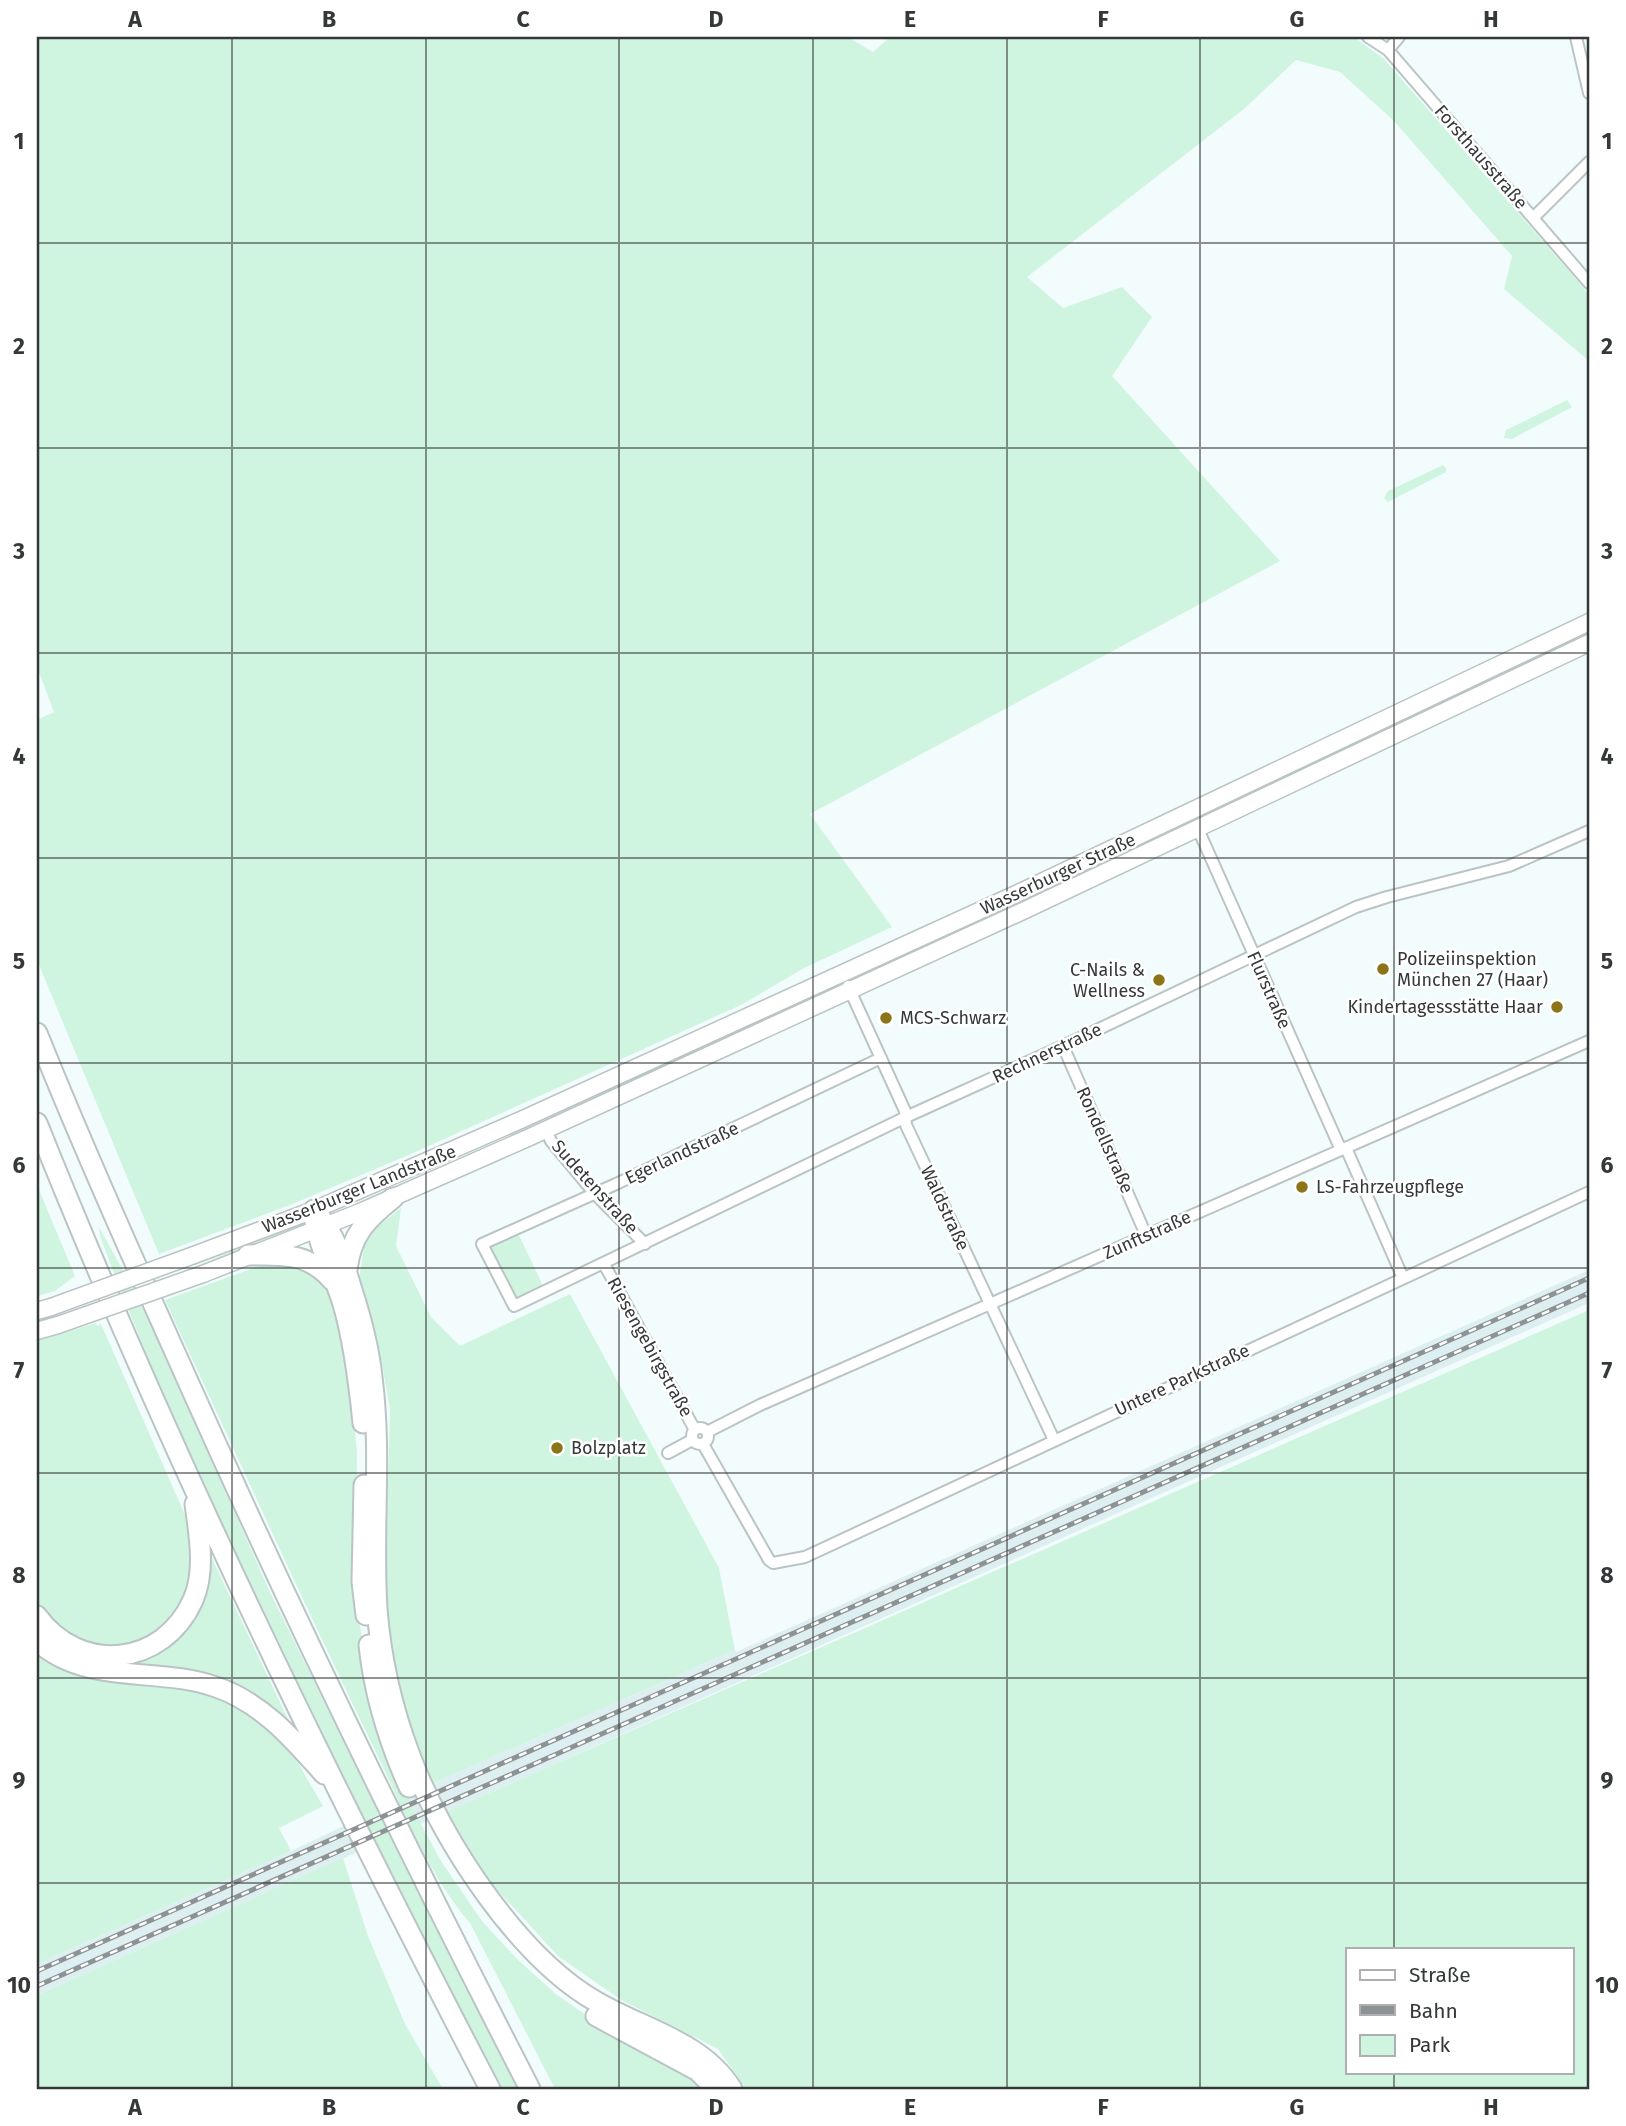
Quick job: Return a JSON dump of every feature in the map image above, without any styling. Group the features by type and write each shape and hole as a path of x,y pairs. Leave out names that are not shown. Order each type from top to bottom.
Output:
{"highway":[{"path":"37,1033 133,1259 265,1554 430,1896 530,2089"},
{"path":"37,1123 192,1486 340,1793 490,2089"},
{"path":"393,1198 366,1222 352,1243 342,1279 343,1304 358,1376 364,1436 362,1582 371,1660 398,1763 419,1809 450,1865 505,1938 543,1976 575,2002 598,2018 698,2071 716,2089"},
{"path":"319,1221 364,1332 372,1377 377,1482 376,1579 383,1655 401,1727 430,1805 485,1893 551,1968 597,2002 699,2054 716,2067 732,2089"},
{"path":"248,1255 274,1255 311,1262 342,1279"},
{"path":"37,1616 60,1641 93,1655 113,1656 136,1652 168,1634 188,1610 198,1585 199,1545 192,1486"},
{"path":"37,1641 58,1657 90,1669 189,1679 238,1696 277,1725 340,1793"}],"main road":[{"name":"Wasserburger Straße","path":"523,1119 1043,882 1589,622"},
{"name":"Wasserburger Straße","path":"530,1137 1198,829 1589,643"},
{"name":"Wasserburger Landstraße","path":"37,1331 203,1274 248,1255 523,1119"},
{"name":"Wasserburger Landstraße","path":"44,1309 194,1255 393,1198 530,1137"}],"street":[{"name":"Forsthausstraße","path":"1368,37 1388,50 1589,283"},
{"path":"1388,50 1399,37"},
{"path":"1576,37 1589,93"},
{"path":"1533,218 1589,162"},
{"name":"Flurstraße","path":"1198,829 1254,957 1403,1278"},
{"name":"Rechnerstraße","path":"517,1306 906,1117 1371,901 1509,866 1589,831"},
{"name":"Waldstraße","path":"843,974 906,1117 906,1125 1054,1440"},
{"name":"Zunftstraße","path":"700,1436 739,1415 1589,1041"},
{"name":"Rondellstraße","path":"1063,1046 1146,1235"},
{"name":"Egerlandstraße","path":"517,1306 514,1306 482,1244 595,1194 881,1058"},
{"name":"Sudetenstraße","path":"546,1129 551,1141 595,1194 645,1244"},
{"name":"Untere Parkstraße","path":"773,1563 805,1556 1589,1192"},
{"name":"Riesengebirgstraße","path":"604,1264 764,1554 773,1563"},
{"name":"Riesengebirgstraße","path":"668,1452 700,1436"}],"shaded area":[{"path":"1589,1270 1589,1303 37,1995 37,1964 291,1851 432,1784 735,1650 736,1652"}],"green space":[{"path":"37,37 848,37 873,52 890,37 1354,37 1384,59 1589,294 1589,361 1504,289 1512,256 1394,121 1340,72 1296,60 1244,109 1027,277 1063,308 1122,287 1152,317 1112,376 1280,561 810,814 892,927 804,968 743,1004 411,1154 295,1203 159,1254 37,960 37,720 54,712 37,667"},
{"path":"1567,400 1572,407 1512,439 1504,438 1506,430"},
{"path":"1443,465 1446,472 1388,502 1384,498 1388,491"},
{"path":"1589,630 1509,674 1368,741 1442,700"},
{"path":"1329,754 1335,757 928,948 953,932"},
{"path":"37,1185 75,1276 55,1291 37,1296"},
{"path":"401,1208 396,1246 431,1317 460,1346 570,1294 719,1568 735,1650 432,1784 404,1710 391,1650 385,1588 390,1409 377,1337 359,1280 364,1246 376,1228"},
{"path":"294,1225 297,1231 190,1272 189,1269"},
{"path":"99,1227 148,1316 268,1588 422,1901 519,2089 499,2089 352,1796 179,1429 118,1285"},
{"path":"517,1231 545,1290 518,1304 489,1245"},
{"path":"293,1262 326,1279 345,1340 357,1451 356,1567 360,1626 367,1670 403,1791 441,1861 482,1921 516,1958 557,1995 595,2021 676,2064 707,2089 555,2089 470,1923 440,1882 415,1836 165,1300 259,1266"},
{"path":"1589,1310 1589,2089 746,2089 718,2049 621,2000 558,1956 480,1871 446,1812"},
{"path":"96,1323 97,1326 101,1324 186,1517 194,1566 184,1607 150,1639 111,1649 77,1642 42,1613 37,1604 37,1341"},
{"path":"209,1552 294,1732 256,1702 231,1688 185,1674 90,1663 54,1648 37,1634 37,1626 62,1648 91,1660 120,1661 148,1653 173,1638 192,1615 203,1586 205,1553"},
{"path":"37,1647 154,1680 231,1698 292,1746 302,1770 323,1806 279,1828 291,1851 37,1964"},
{"path":"343,1858 368,1936 405,2024 443,2089 37,2089 37,1995"}],"railway":[{"path":"37,1971 1589,1278"},
{"path":"37,1986 1589,1293"}],"place":[{"name":"Polizeiinspektion München 27 (Haar)","path":"1383,969"},
{"name":"C-Nails & Wellness","path":"1159,980"},
{"name":"Kindertagessstätte Haar","path":"1557,1007"},
{"name":"MCS-Schwarz","path":"886,1018"},
{"name":"LS-Fahrzeugpflege","path":"1302,1187"},
{"name":"Bolzplatz","path":"557,1448"}]}
